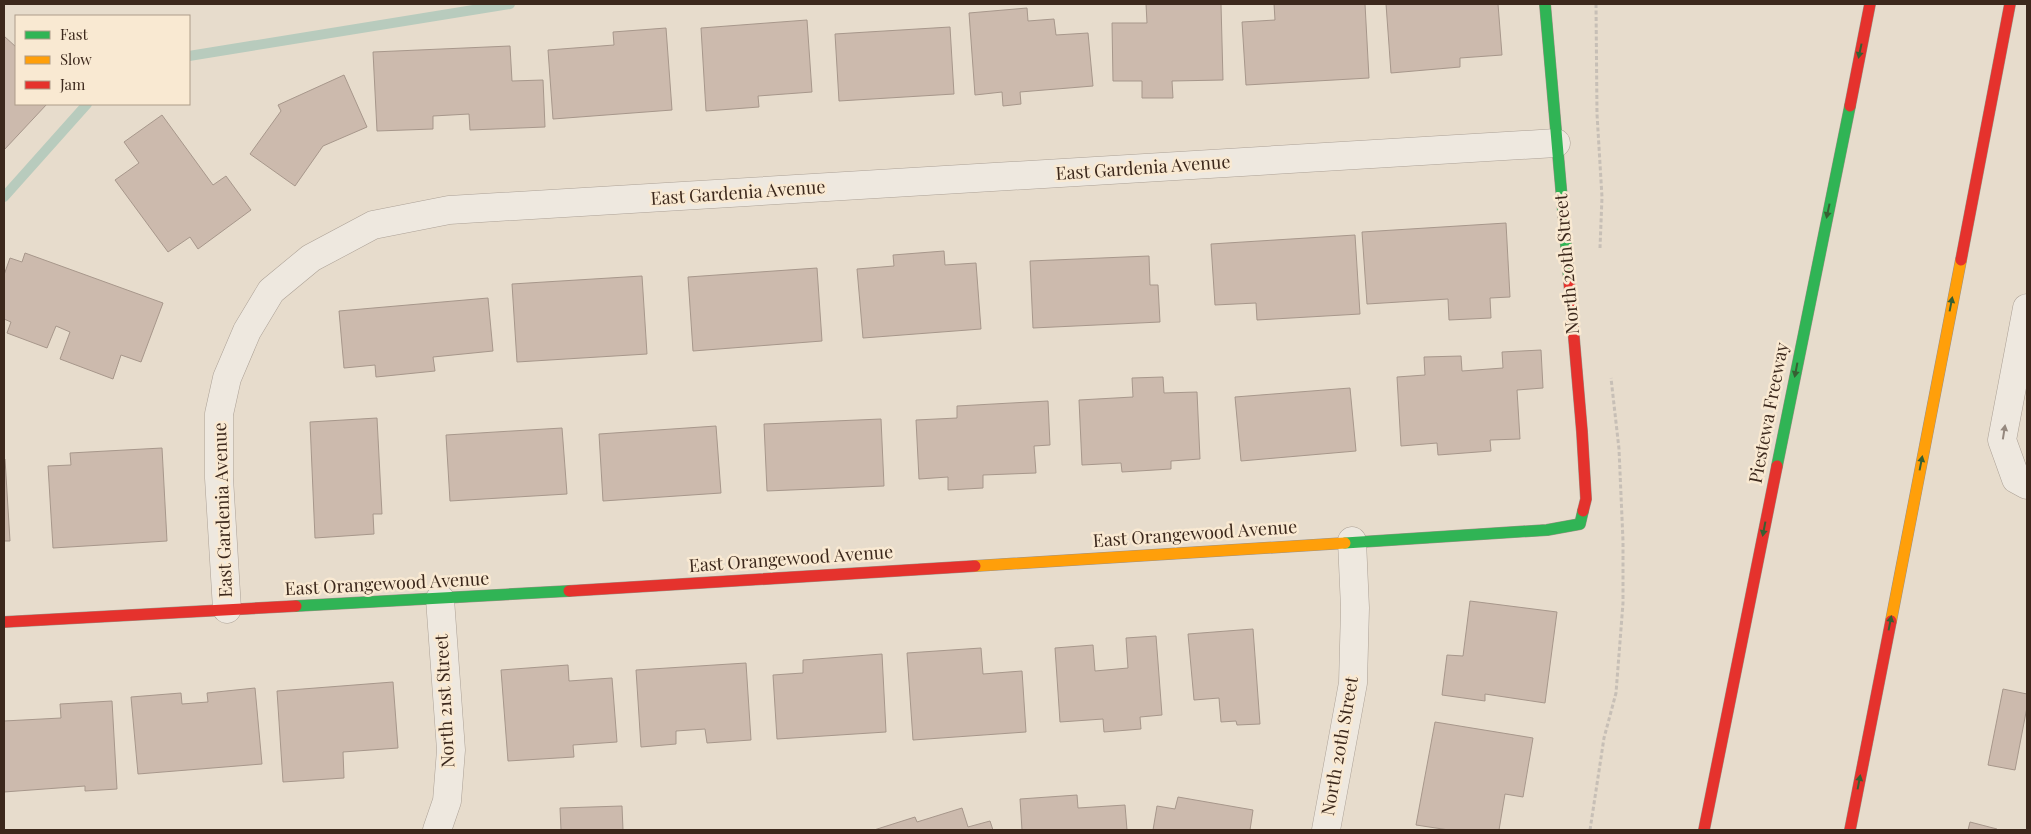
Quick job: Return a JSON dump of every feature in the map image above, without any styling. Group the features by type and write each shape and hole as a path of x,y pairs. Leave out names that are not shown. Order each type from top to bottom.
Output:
{"main road":[{"name":"North 20th Street","path":"1545,4 1586,499 1580,524"},
{"name":"Piestewa Freeway","path":"1704,830 1870,4"},
{"path":"1850,830 2010,4"},
{"name":"East Orangewood Avenue","path":"4,622 440,599 1547,530 1580,524"}],"street":[{"name":"East Gardenia Avenue","path":"227,609 219,478 220,414 227,378 247,331 271,291 311,258 373,224 449,210 1556,143"},
{"path":"2022,482 2002,440 2027,308"},
{"name":"North 20th Street","path":"1326,830 1354,683 1355,608 1352,541"},
{"name":"North 21st Street","path":"437,830 447,802 451,750 440,599"}],"building":[{"path":"1146,4 1221,4 1223,80 1172,81 1173,98 1142,98 1142,81 1113,81 1112,23 1147,23"},
{"path":"1274,4 1365,4 1369,78 1246,85 1242,22 1275,20"},
{"path":"1386,4 1498,4 1502,55 1460,58 1460,67 1391,73"},
{"path":"1027,8 1028,21 1054,19 1056,35 1088,33 1093,86 1020,92 1021,104 1003,106 1002,92 975,95 969,13"},
{"path":"807,20 812,92 758,96 759,107 706,111 701,28"},
{"path":"950,27 954,94 839,101 835,34"},
{"path":"666,28 672,110 553,119 548,50 614,45 613,32"},
{"path":"4,36 15,46 15,105 46,105 4,150"},
{"path":"510,46 512,81 543,80 545,127 470,130 469,114 433,116 433,129 377,131 373,52"},
{"path":"344,75 367,127 323,146 295,186 250,154 281,111 278,105"},
{"path":"162,115 213,185 226,176 251,210 198,249 190,237 168,252 115,180 139,163 124,142"},
{"path":"1506,223 1510,297 1490,298 1491,318 1449,320 1448,299 1367,304 1362,232"},
{"path":"1355,235 1360,314 1257,320 1256,303 1215,305 1211,244"},
{"path":"944,251 945,265 976,263 981,329 863,338 857,269 894,266 893,255"},
{"path":"25,253 163,303 141,362 121,355 113,379 60,359 70,332 56,326 47,348 7,333 11,322 4,319 4,275 10,258 22,262"},
{"path":"1149,256 1150,285 1158,285 1160,322 1033,328 1030,261"},
{"path":"817,268 822,341 693,351 688,277"},
{"path":"642,276 647,354 517,362 512,284"},
{"path":"488,298 493,351 433,357 435,371 376,377 375,365 344,368 339,311"},
{"path":"1541,350 1543,388 1517,390 1520,439 1490,440 1491,451 1438,455 1437,443 1401,446 1397,377 1425,375 1424,357 1461,356 1462,371 1503,368 1502,352"},
{"path":"1163,377 1164,393 1197,392 1200,459 1171,461 1171,469 1122,472 1121,463 1082,465 1079,400 1133,397 1132,378"},
{"path":"1350,388 1356,451 1241,461 1235,397"},
{"path":"1048,401 1050,445 1034,446 1036,473 983,475 983,488 948,490 948,477 919,479 916,420 957,418 957,406"},
{"path":"377,418 382,514 373,514 374,534 315,538 310,422"},
{"path":"881,419 884,486 767,491 764,424"},
{"path":"716,426 721,493 603,501 599,434"},
{"path":"562,428 567,494 450,501 446,435"},
{"path":"162,448 167,541 53,548 48,466 71,465 70,453"},
{"path":"5,459 10,541 4,541"},
{"path":"1470,601 1557,612 1545,703 1485,694 1485,701 1442,695 1447,655 1463,656"},
{"path":"1253,629 1260,724 1237,725 1236,721 1221,722 1219,698 1194,700 1188,634"},
{"path":"1156,636 1162,715 1140,717 1141,729 1104,732 1103,719 1060,722 1055,648 1093,645 1095,671 1128,668 1126,638"},
{"path":"981,648 983,674 1022,671 1026,732 913,740 907,653"},
{"path":"882,654 886,732 777,739 773,675 803,673 803,660"},
{"path":"746,663 751,740 707,743 705,729 676,731 676,744 641,747 636,670"},
{"path":"568,665 569,681 612,678 617,742 573,745 574,757 508,761 501,670"},
{"path":"393,682 398,748 343,752 344,778 283,782 277,691"},
{"path":"255,688 262,764 138,774 131,697 181,693 182,704 208,702 207,693"},
{"path":"2003,689 2027,694 2027,707 2015,770 1988,765"},
{"path":"112,701 117,789 85,791 85,786 4,792 4,721 61,718 60,704"},
{"path":"1435,722 1533,738 1523,797 1505,794 1499,830 1449,830 1416,825"},
{"path":"1077,795 1078,808 1125,805 1127,830 1022,830 1020,799"},
{"path":"1178,797 1253,810 1250,830 1153,830 1157,806 1175,809"},
{"path":"622,806 623,830 561,830 560,808"},
{"path":"962,808 968,827 990,821 993,830 874,830 915,817 917,822"},
{"path":"1970,822 1997,829 1968,830"}],"waterway":[{"path":"190,56 510,4"},
{"path":"4,197 86,105"}],"traffic: fast":[{"path":"1545,4 1569,280"},
{"path":"1777,466 1850,106"},
{"path":"1345,543 1547,530 1580,524 1583,511"},
{"path":"296,606 569,591"}],"traffic: slow":[{"path":"1891,621 1961,260"},
{"path":"975,566 1345,543"}],"traffic: jam":[{"path":"1850,106 1870,4"},
{"path":"1961,260 2010,4"},
{"path":"1569,280 1582,432 1586,499 1583,511"},
{"path":"1704,830 1777,466"},
{"path":"569,591 975,566"},
{"path":"4,622 296,606"},
{"path":"1850,830 1891,621"}]}
